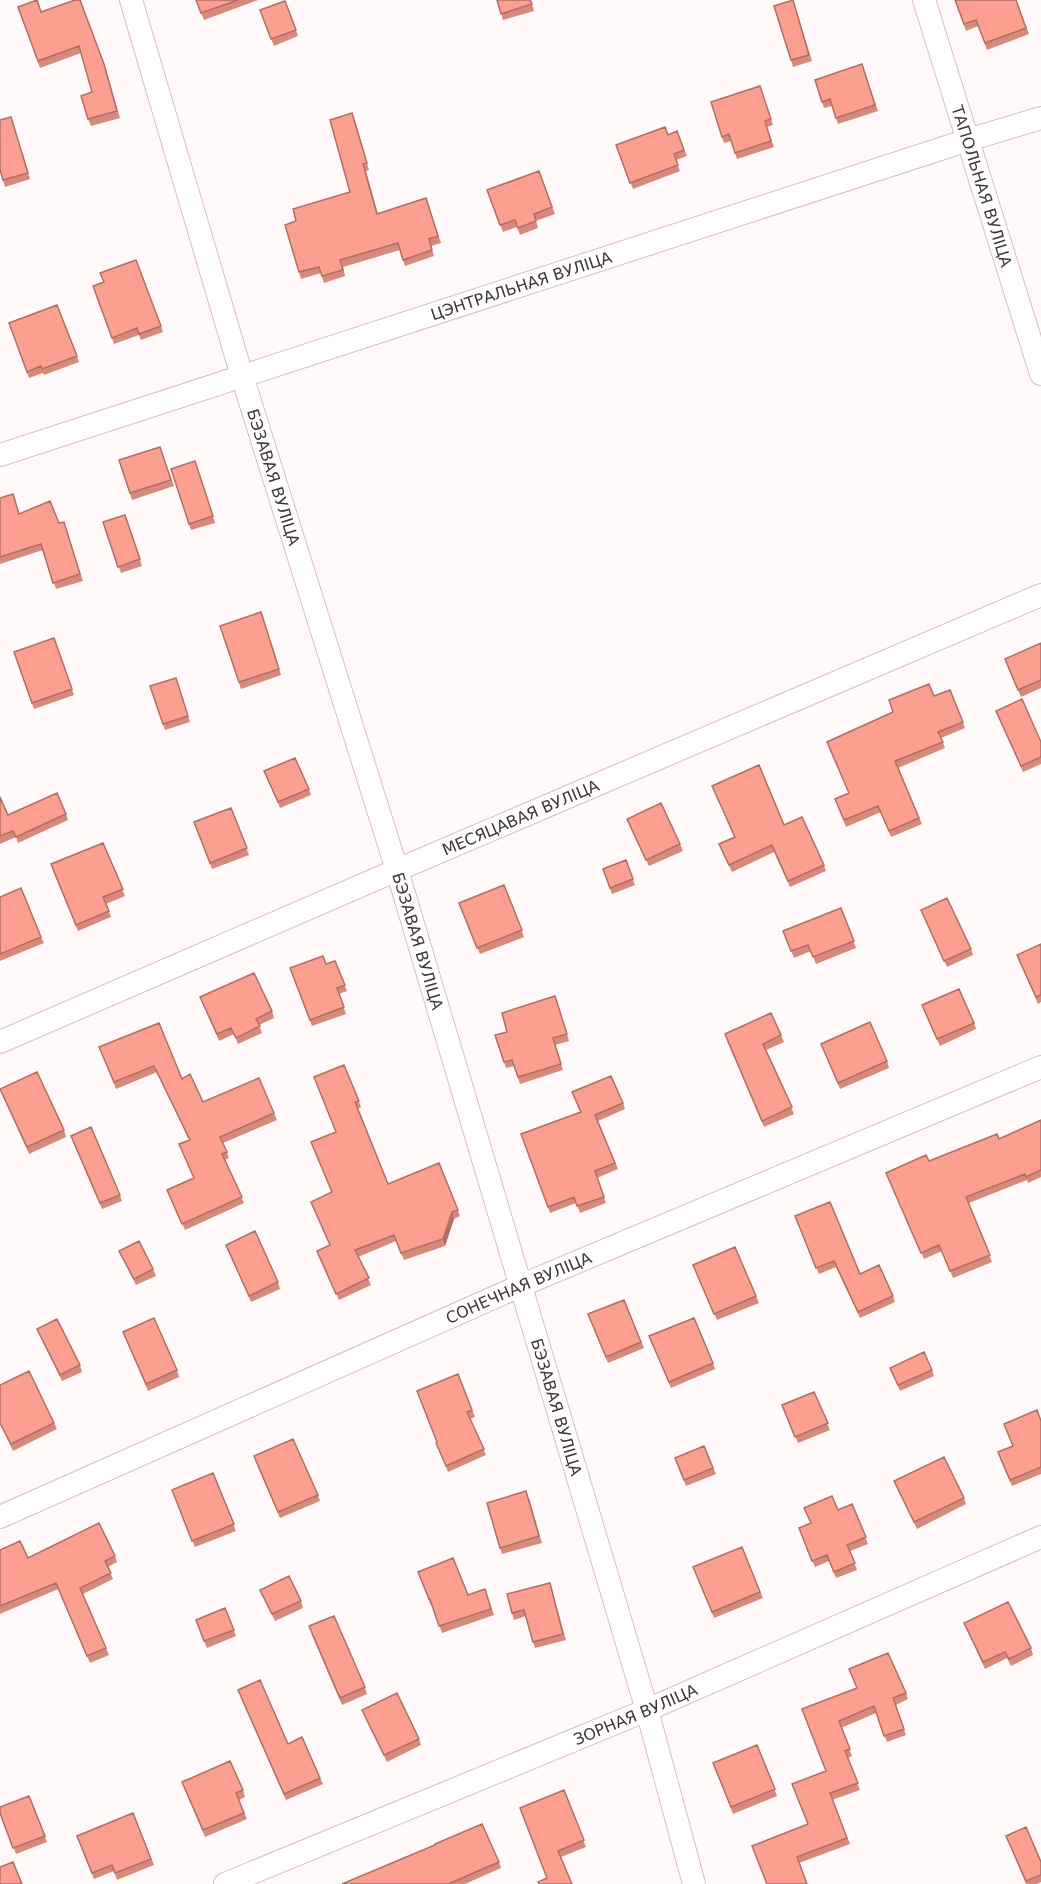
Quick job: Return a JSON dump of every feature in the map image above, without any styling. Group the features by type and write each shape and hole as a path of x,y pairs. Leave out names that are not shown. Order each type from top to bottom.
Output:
{"street":[{"name":"БЭЗАВАЯ ВУЛІЦА","path":"131,0 242,376 398,870 646,1710 694,1884"},
{"name":"ТАПОЛЬНАЯ ВУЛІЦА","path":"924,0 1041,374"},
{"name":"ЦЭНТРАЛЬНАЯ ВУЛІЦА","path":"0,454 1041,117"},
{"name":"МЕСЯЦАВАЯ ВУЛІЦА","path":"0,1042 1041,595"},
{"name":"СОНЕЧНАЯ ВУЛІЦА","path":"0,1516 520,1286 1041,1067"},
{"name":"ЗОРНАЯ ВУЛІЦА","path":"225,1884 646,1710 1041,1536"}],"building":[{"path":"37,0 41,12 80,0 104,64 117,111 88,119 81,96 92,92 79,46 38,61 18,7"},
{"path":"196,0 238,0 201,13"},
{"path":"497,0 530,0 532,4 501,14"},
{"path":"793,0 809,55 791,60 774,6"},
{"path":"955,0 1016,0 1026,28 985,43 976,20 964,24"},
{"path":"285,1 296,30 271,39 260,10"},
{"path":"862,64 875,105 836,118 830,99 822,102 815,80"},
{"path":"760,86 771,119 765,121 771,141 735,153 729,134 722,137 711,102"},
{"path":"352,113 367,163 363,164 377,214 426,198 438,236 429,239 432,250 403,260 398,243 340,260 343,270 322,276 319,267 299,272 285,225 296,221 293,209 350,192 330,120"},
{"path":"11,117 28,173 3,180 0,170 0,120"},
{"path":"665,127 668,135 677,131 684,150 674,154 678,165 630,183 616,145"},
{"path":"539,171 552,207 534,214 536,221 518,228 515,220 500,225 487,190"},
{"path":"136,260 161,326 139,334 137,328 112,338 93,286 104,282 100,273"},
{"path":"57,305 77,356 27,372 9,323"},
{"path":"160,447 171,480 130,493 119,460"},
{"path":"195,461 213,516 189,524 171,469"},
{"path":"13,494 19,514 50,501 59,523 64,522 80,574 53,583 41,544 0,557 0,498"},
{"path":"125,515 140,559 118,567 103,522"},
{"path":"261,612 279,669 239,682 220,626"},
{"path":"54,638 72,689 32,703 14,652"},
{"path":"1041,643 1041,680 1018,690 1005,659"},
{"path":"176,678 188,716 163,724 150,686"},
{"path":"929,684 934,696 950,690 963,722 938,732 943,742 895,761 919,818 889,831 878,806 844,820 835,799 849,793 827,742 893,712 889,700"},
{"path":"1022,699 1041,742 1041,757 1021,766 996,711"},
{"path":"295,758 309,789 278,802 264,771"},
{"path":"759,765 784,825 802,817 824,865 788,881 772,845 729,865 719,844 735,837 712,786"},
{"path":"57,793 66,814 16,837 13,831 0,836 0,797 8,815"},
{"path":"661,803 680,844 646,860 627,819"},
{"path":"231,808 247,848 210,863 194,822"},
{"path":"103,843 123,889 103,897 109,911 76,925 51,864"},
{"path":"626,860 633,879 610,888 603,869"},
{"path":"504,885 522,930 477,948 459,903"},
{"path":"21,888 41,937 0,954 0,897"},
{"path":"947,898 971,949 944,961 921,910"},
{"path":"841,908 854,941 813,957 808,945 791,951 783,931"},
{"path":"1041,944 1041,995 1036,997 1017,955"},
{"path":"323,956 326,964 335,961 345,985 337,988 344,1007 310,1020 290,968"},
{"path":"254,973 272,1011 256,1019 260,1026 236,1038 231,1028 217,1034 200,997"},
{"path":"959,989 974,1023 937,1039 922,1005"},
{"path":"555,996 567,1034 553,1038 561,1064 518,1077 512,1060 504,1062 495,1035 507,1032 502,1013"},
{"path":"771,1013 781,1035 763,1044 792,1107 762,1121 725,1034"},
{"path":"870,1022 887,1061 838,1083 821,1044"},
{"path":"159,1023 182,1079 190,1074 203,1102 259,1078 274,1113 220,1137 227,1152 222,1154 242,1197 182,1224 167,1190 194,1178 179,1144 190,1140 154,1066 114,1082 99,1047"},
{"path":"344,1065 359,1101 355,1102 388,1184 439,1163 458,1210 452,1212 443,1239 401,1253 394,1235 355,1250 369,1278 336,1294 317,1251 330,1245 311,1202 332,1192 311,1142 336,1132 314,1077"},
{"path":"37,1072 64,1130 27,1147 0,1089"},
{"path":"611,1076 623,1103 595,1115 615,1163 595,1171 604,1197 577,1206 574,1197 548,1207 521,1134 581,1112 572,1092"},
{"path":"1041,1120 1041,1170 966,1197 990,1255 950,1271 939,1245 921,1253 886,1173 926,1155 929,1161 997,1134 999,1139"},
{"path":"91,1127 120,1195 100,1203 71,1136"},
{"path":"830,1202 860,1274 879,1265 893,1296 858,1312 834,1261 816,1268 795,1216"},
{"path":"255,1231 278,1282 249,1296 226,1245"},
{"path":"139,1241 153,1269 134,1279 119,1251"},
{"path":"735,1247 756,1296 714,1314 693,1265"},
{"path":"624,1300 641,1342 606,1357 588,1314"},
{"path":"154,1318 177,1370 146,1384 123,1332"},
{"path":"694,1318 713,1363 669,1382 649,1336"},
{"path":"57,1319 80,1365 60,1375 37,1329"},
{"path":"924,1352 932,1370 898,1385 890,1368"},
{"path":"29,1371 54,1423 11,1444 0,1423 0,1385"},
{"path":"458,1374 472,1410 467,1412 484,1449 446,1466 417,1391"},
{"path":"814,1392 828,1423 795,1437 782,1405"},
{"path":"1037,1410 1041,1421 1041,1467 1010,1480 998,1452 1013,1446 1004,1424"},
{"path":"293,1439 318,1495 278,1512 254,1456"},
{"path":"704,1446 713,1468 684,1480 675,1458"},
{"path":"944,1457 964,1498 914,1522 894,1481"},
{"path":"213,1473 234,1524 192,1541 172,1490"},
{"path":"526,1491 539,1536 500,1548 487,1503"},
{"path":"832,1496 838,1510 852,1504 866,1537 847,1545 855,1563 834,1572 827,1555 812,1561 799,1528 811,1523 804,1508"},
{"path":"99,1523 115,1556 105,1561 111,1573 80,1588 106,1648 87,1656 56,1583 0,1606 0,1550 20,1541 28,1558"},
{"path":"742,1547 760,1592 712,1612 693,1567"},
{"path":"453,1558 468,1595 485,1589 491,1609 439,1626 418,1572"},
{"path":"289,1576 301,1601 272,1614 260,1590"},
{"path":"550,1583 563,1634 533,1642 524,1610 512,1613 507,1594"},
{"path":"1008,1602 1031,1648 1009,1659 1005,1652 983,1662 964,1623"},
{"path":"225,1608 234,1630 204,1641 196,1620"},
{"path":"334,1616 365,1687 340,1698 309,1626"},
{"path":"888,1653 906,1693 893,1698 904,1729 884,1736 874,1706 839,1721 850,1749 845,1751 858,1783 830,1793 847,1838 797,1857 807,1884 767,1884 752,1846 808,1824 792,1784 826,1771 802,1709 857,1688 849,1669"},
{"path":"260,1680 288,1744 302,1737 320,1778 284,1794 238,1690"},
{"path":"397,1693 419,1739 384,1755 362,1710"},
{"path":"757,1745 775,1789 731,1807 713,1763"},
{"path":"230,1761 243,1790 236,1793 244,1813 203,1830 182,1782"},
{"path":"564,1790 584,1840 558,1851 572,1884 539,1884 538,1882 547,1878 520,1808"},
{"path":"29,1796 45,1836 13,1848 0,1813 0,1807"},
{"path":"133,1813 151,1859 115,1873 112,1865 92,1873 77,1836"},
{"path":"482,1824 499,1862 448,1884 342,1884 435,1845"},
{"path":"1026,1827 1041,1862 1041,1875 1026,1881 1006,1836"},
{"path":"13,1862 22,1884 0,1884 0,1867"}]}
